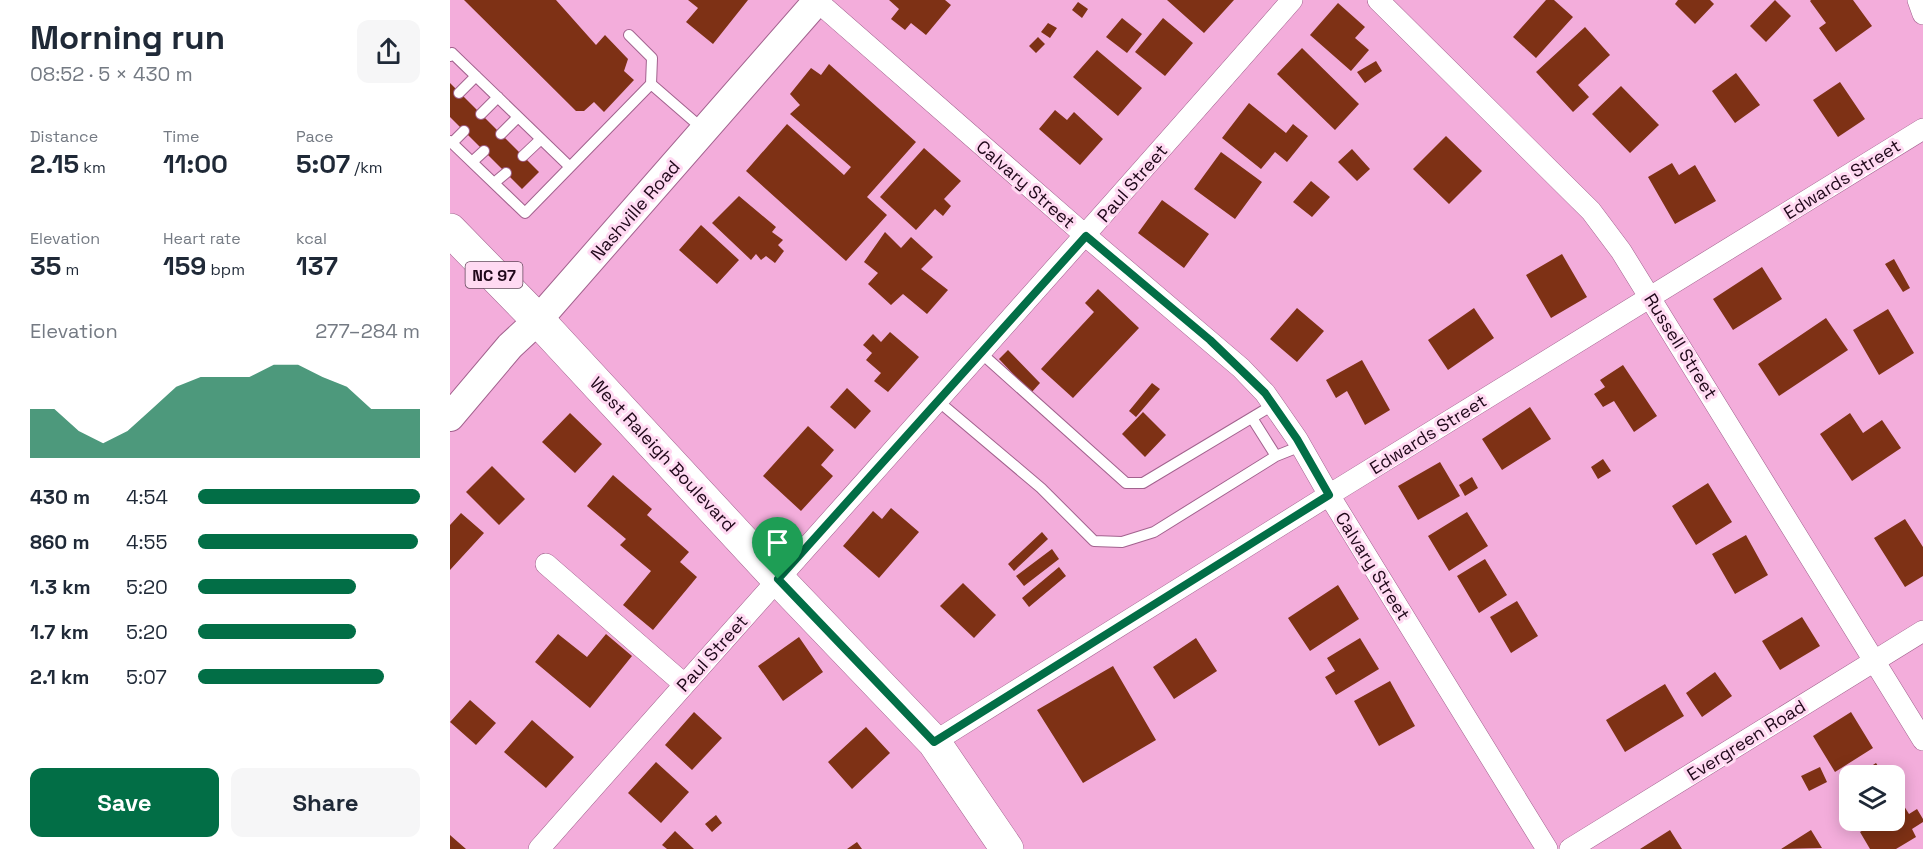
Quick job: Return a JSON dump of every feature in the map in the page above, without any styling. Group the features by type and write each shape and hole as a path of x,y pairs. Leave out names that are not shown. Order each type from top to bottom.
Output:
{"main road":[{"name":"Nashville Road","path":"450,417 510,346 538,320 818,0"},
{"name":"West Raleigh Boulevard","path":"450,230 538,320 778,579 934,742 1007,849"}],"street":[{"name":"Calvary Street","path":"818,0 1086,236 1225,354 1265,393 1301,446 1547,849"},
{"name":"Paul Street","path":"539,849 1086,236 1292,0"},
{"name":"Russell Street","path":"1378,0 1591,211 1621,251 1923,740"},
{"path":"1918,0 1923,14"},
{"name":"Edwards Street","path":"934,742 1329,495 1923,129"},
{"path":"546,564 684,684"},
{"name":"Evergreen Road","path":"1570,849 1923,631"}],"lane":[{"path":"464,131 451,142 525,213 651,84 652,58 629,34"},
{"path":"451,51 570,166"},
{"path":"459,93 476,76"},
{"path":"651,84 704,130"},
{"path":"481,114 498,97"},
{"path":"501,134 518,117"},
{"path":"523,156 541,139"},
{"path":"472,162 484,151"},
{"path":"494,183 506,173"},
{"path":"981,352 1126,483 1143,483 1273,405"},
{"path":"938,401 1041,488 1094,541 1122,542 1154,532 1276,456 1301,446"},
{"path":"1252,418 1276,456"}],"building":[{"path":"464,0 556,0 596,45 605,35 628,59 624,71 634,80 604,112 594,102 584,111 576,111"},
{"path":"688,0 748,0 713,44 686,22 698,8"},
{"path":"889,0 945,0 951,5 926,35 911,23 905,30 891,19 899,9"},
{"path":"1167,0 1234,0 1204,33"},
{"path":"1546,0 1554,0 1573,17 1536,58 1513,37"},
{"path":"1678,0 1710,0 1714,4 1695,24 1675,4"},
{"path":"1775,0 1791,16 1766,42 1750,26"},
{"path":"1811,0 1853,0 1872,26 1836,52 1819,28 1826,23"},
{"path":"1078,2 1088,9 1082,18 1072,10"},
{"path":"1338,3 1365,27 1355,38 1369,50 1351,71 1310,35"},
{"path":"1122,18 1142,34 1127,53 1106,37"},
{"path":"1163,18 1193,43 1165,76 1135,52"},
{"path":"1048,23 1057,28 1050,38 1041,32"},
{"path":"1585,27 1610,55 1578,85 1589,97 1573,112 1536,72"},
{"path":"1038,37 1045,44 1036,53 1029,46"},
{"path":"1302,48 1359,104 1335,130 1277,74"},
{"path":"1097,50 1142,88 1118,116 1073,77"},
{"path":"1376,61 1382,71 1365,83 1357,72"},
{"path":"829,64 916,142 867,197 887,215 846,261 746,171 787,124 844,175 851,167 790,114 800,105 790,94 811,68 821,75"},
{"path":"1736,73 1760,105 1735,123 1712,91"},
{"path":"1840,82 1865,119 1838,137 1813,100"},
{"path":"450,83 539,172 522,189 450,117"},
{"path":"1621,86 1659,125 1630,153 1592,114"},
{"path":"1249,103 1286,133 1293,124 1308,136 1287,162 1275,152 1261,169 1222,138"},
{"path":"1055,110 1067,120 1074,112 1103,139 1080,165 1039,129"},
{"path":"1446,136 1482,171 1449,204 1413,169"},
{"path":"924,148 961,181 944,199 951,206 943,216 935,209 916,230 880,197"},
{"path":"1352,149 1370,169 1357,181 1338,162"},
{"path":"1221,152 1262,182 1235,219 1194,189"},
{"path":"1672,163 1679,175 1695,165 1716,201 1675,224 1648,177"},
{"path":"1311,181 1330,197 1312,217 1293,202"},
{"path":"739,196 776,227 772,232 783,240 778,245 784,251 775,263 766,256 761,260 756,254 751,260 712,223"},
{"path":"1162,200 1209,234 1184,268 1138,233"},
{"path":"701,225 739,260 717,284 679,250"},
{"path":"885,232 901,248 911,237 933,257 921,269 948,290 927,314 903,294 891,305 868,284 878,273 864,262"},
{"path":"1562,254 1587,297 1551,318 1526,275"},
{"path":"1894,259 1910,288 1903,292 1885,264"},
{"path":"1762,267 1782,299 1733,330 1713,299"},
{"path":"1098,289 1139,328 1073,398 1041,369 1094,312 1085,303"},
{"path":"1297,308 1324,331 1297,362 1270,339"},
{"path":"1474,308 1494,338 1448,370 1428,340"},
{"path":"1888,309 1914,353 1879,375 1853,330"},
{"path":"1826,318 1848,350 1779,396 1758,364"},
{"path":"890,332 919,357 888,392 874,381 881,373 866,360 872,353 863,345 873,334 881,342"},
{"path":"1008,350 1040,383 1031,393 999,359"},
{"path":"1362,360 1390,410 1365,425 1347,391 1336,398 1326,380"},
{"path":"1623,365 1657,416 1634,432 1614,401 1603,407 1594,394 1605,387 1600,380"},
{"path":"1152,383 1160,389 1136,417 1129,411"},
{"path":"847,388 871,411 855,429 830,407"},
{"path":"1530,407 1551,439 1502,470 1482,439"},
{"path":"1143,412 1166,435 1145,457 1122,434"},
{"path":"570,413 602,444 575,473 542,442"},
{"path":"1850,413 1863,433 1882,420 1901,448 1852,481 1820,434"},
{"path":"808,426 834,450 821,465 833,476 801,511 763,476"},
{"path":"1603,459 1611,471 1598,479 1591,467"},
{"path":"1440,462 1460,496 1418,520 1398,486"},
{"path":"492,466 525,499 499,525 466,492"},
{"path":"613,475 652,509 647,515 689,552 680,562 697,577 653,630 623,605 651,571 620,545 626,539 587,506"},
{"path":"1472,477 1478,488 1465,496 1459,485"},
{"path":"1708,483 1732,522 1696,545 1672,506"},
{"path":"891,508 919,532 879,578 843,546 873,511 882,519"},
{"path":"1467,512 1488,546 1449,571 1428,536"},
{"path":"461,513 484,533 450,570 450,525"},
{"path":"1905,519 1923,547 1923,576 1905,587 1874,538"},
{"path":"1042,532 1048,539 1014,571 1008,564"},
{"path":"1746,535 1768,575 1735,594 1712,554"},
{"path":"1052,549 1059,559 1024,586 1016,576"},
{"path":"1485,559 1507,595 1479,613 1457,576"},
{"path":"1059,567 1066,576 1029,607 1022,598"},
{"path":"963,583 996,615 974,638 940,606"},
{"path":"1338,585 1359,619 1310,651 1288,618"},
{"path":"1517,601 1538,636 1511,653 1490,617"},
{"path":"1802,617 1820,646 1780,670 1762,641"},
{"path":"558,634 587,657 606,634 632,656 590,708 535,662"},
{"path":"799,637 823,672 783,701 758,666"},
{"path":"1196,638 1217,671 1174,699 1153,667"},
{"path":"1360,638 1379,669 1336,695 1325,677 1335,671 1327,658"},
{"path":"1113,666 1156,740 1083,783 1037,710"},
{"path":"1715,672 1732,696 1702,717 1686,693"},
{"path":"1390,681 1415,726 1379,746 1354,701"},
{"path":"1665,684 1684,716 1625,752 1606,720"},
{"path":"470,700 496,723 476,745 450,722"},
{"path":"694,712 722,738 692,770 665,745"},
{"path":"1851,712 1873,748 1846,765 1839,765 1839,769 1835,772 1813,736"},
{"path":"532,720 574,757 546,788 504,752"},
{"path":"866,727 890,753 852,789 828,762"},
{"path":"656,762 689,792 661,823 628,793"},
{"path":"1820,767 1827,782 1809,791 1801,776"},
{"path":"1905,808 1909,814 1917,809 1923,819 1923,822 1912,829 1916,837 1896,849 1870,849 1860,832 1905,831"},
{"path":"716,815 722,823 712,832 705,824"},
{"path":"1670,830 1682,849 1640,849"},
{"path":"1811,830 1822,848 1781,849"},
{"path":"675,831 694,849 667,849 662,845"},
{"path":"450,835 466,849 450,849"},
{"path":"857,842 862,849 847,849"}],"route":[{"path":"1086,236 1210,340 1265,393 1297,439 1329,495 934,742 778,579 1086,236"}]}
